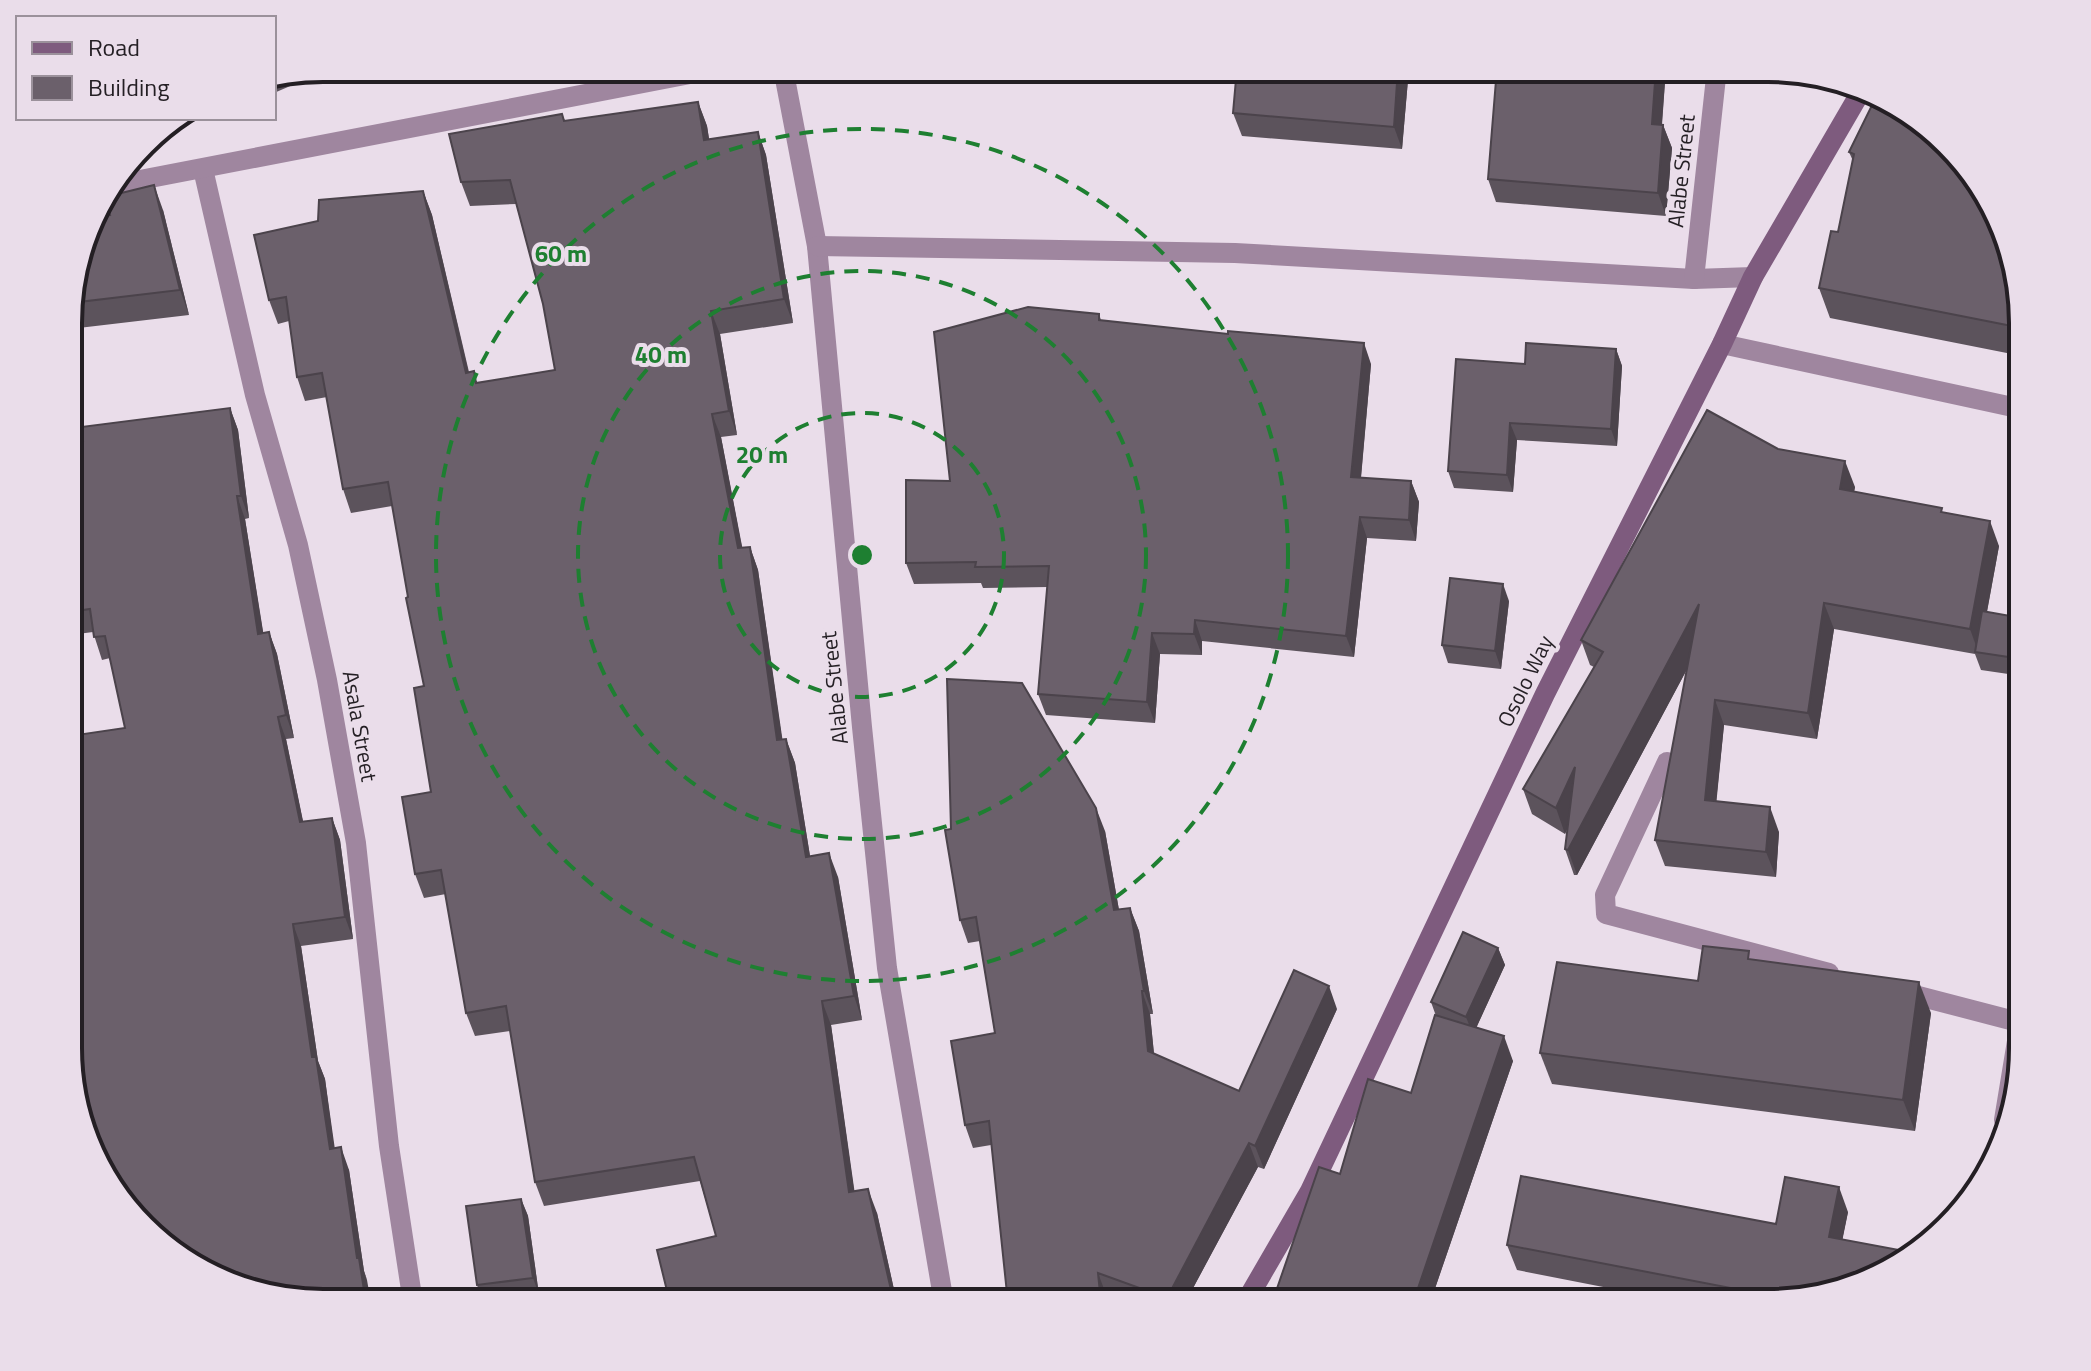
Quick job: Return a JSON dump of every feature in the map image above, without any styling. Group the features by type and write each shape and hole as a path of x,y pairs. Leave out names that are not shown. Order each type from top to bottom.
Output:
{"main road":[{"name":"Osolo Way","path":"1253,1288 1310,1191 1545,694 1753,277 1856,100"}],"street":[{"path":"128,182 649,82"},
{"name":"Alabe Street","path":"786,82 817,246 887,968 942,1289"},
{"name":"Alabe Street","path":"1694,279 1715,82"},
{"name":"Asala Street","path":"203,169 255,395 298,545 327,680 356,843 389,1146 411,1289"},
{"path":"817,246 1235,253 1694,279 1753,277"},
{"path":"1722,344 2008,406"},
{"path":"1667,762 1605,895 1606,914 1854,980"},
{"path":"1884,987 2008,1020"}],"building":[{"path":"1236,82 1397,82 1394,127 1233,113"},
{"path":"1496,82 1655,82 1652,124 1663,125 1658,193 1488,179"},
{"path":"698,102 704,140 758,132 784,299 711,311 729,411 712,414 738,548 750,547 777,740 786,739 806,857 829,853 854,996 822,1001 849,1192 868,1189 891,1289 667,1289 657,1250 716,1236 694,1157 535,1182 506,1006 466,1013 441,870 415,874 402,797 431,792 414,688 424,686 406,598 388,482 343,489 322,373 297,377 286,297 269,300 254,235 318,221 319,200 423,191 466,373 474,371 476,383 555,370 543,304 510,180 461,182 449,134 562,114 564,121"},
{"path":"1872,106 1902,123 1949,164 1977,203 1991,231 2007,292 2008,325 1819,288 1831,231 1838,232 1854,154 1849,152"},
{"path":"154,185 180,290 83,301 95,246 120,193"},
{"path":"1028,307 1099,314 1099,320 1228,334 1228,331 1364,343 1351,477 1411,481 1409,520 1360,517 1346,636 1195,620 1194,634 1152,633 1147,702 1038,694 1049,566 975,567 976,562 906,563 906,480 950,481 934,332"},
{"path":"1526,343 1616,349 1611,429 1510,423 1507,475 1448,471 1456,359 1525,364"},
{"path":"230,408 241,496 237,496 258,634 269,632 286,715 278,717 300,822 332,818 345,917 293,924 312,1057 316,1057 330,1149 341,1147 364,1289 292,1287 261,1281 217,1264 189,1248 164,1229 132,1195 100,1140 90,1110 82,1048 82,734 125,728 105,636 94,637 90,609 82,610 82,427"},
{"path":"1707,410 1778,449 1845,461 1840,489 1942,508 1941,512 1990,521 1970,629 1824,603 1808,713 1715,700 1705,800 1770,807 1766,852 1655,840 1699,604 1568,850 1565,849 1575,767 1556,808 1523,789 1603,652 1581,640"},
{"path":"1450,578 1503,584 1495,651 1442,645"},
{"path":"1982,611 2008,616 2008,657 1975,652"},
{"path":"947,679 1022,683 1096,808 1114,910 1130,908 1144,991 1148,1051 1239,1091 1294,970 1329,986 1255,1146 1249,1143 1172,1288 1141,1288 1098,1273 1100,1288 1006,1289 989,1121 965,1125 951,1041 995,1033 976,917 960,920 945,830 951,829"},
{"path":"1463,932 1498,948 1466,1017 1431,1002"},
{"path":"1703,946 1749,951 1748,959 1919,982 1903,1100 1540,1053 1557,962 1698,981"},
{"path":"1435,1015 1504,1036 1418,1288 1277,1288 1319,1167 1340,1174 1368,1079 1411,1093"},
{"path":"1521,1176 1776,1224 1785,1177 1839,1187 1829,1237 1899,1250 1860,1271 1830,1281 1799,1287 1731,1288 1507,1245"},
{"path":"521,1199 533,1278 477,1285 466,1206"}]}
